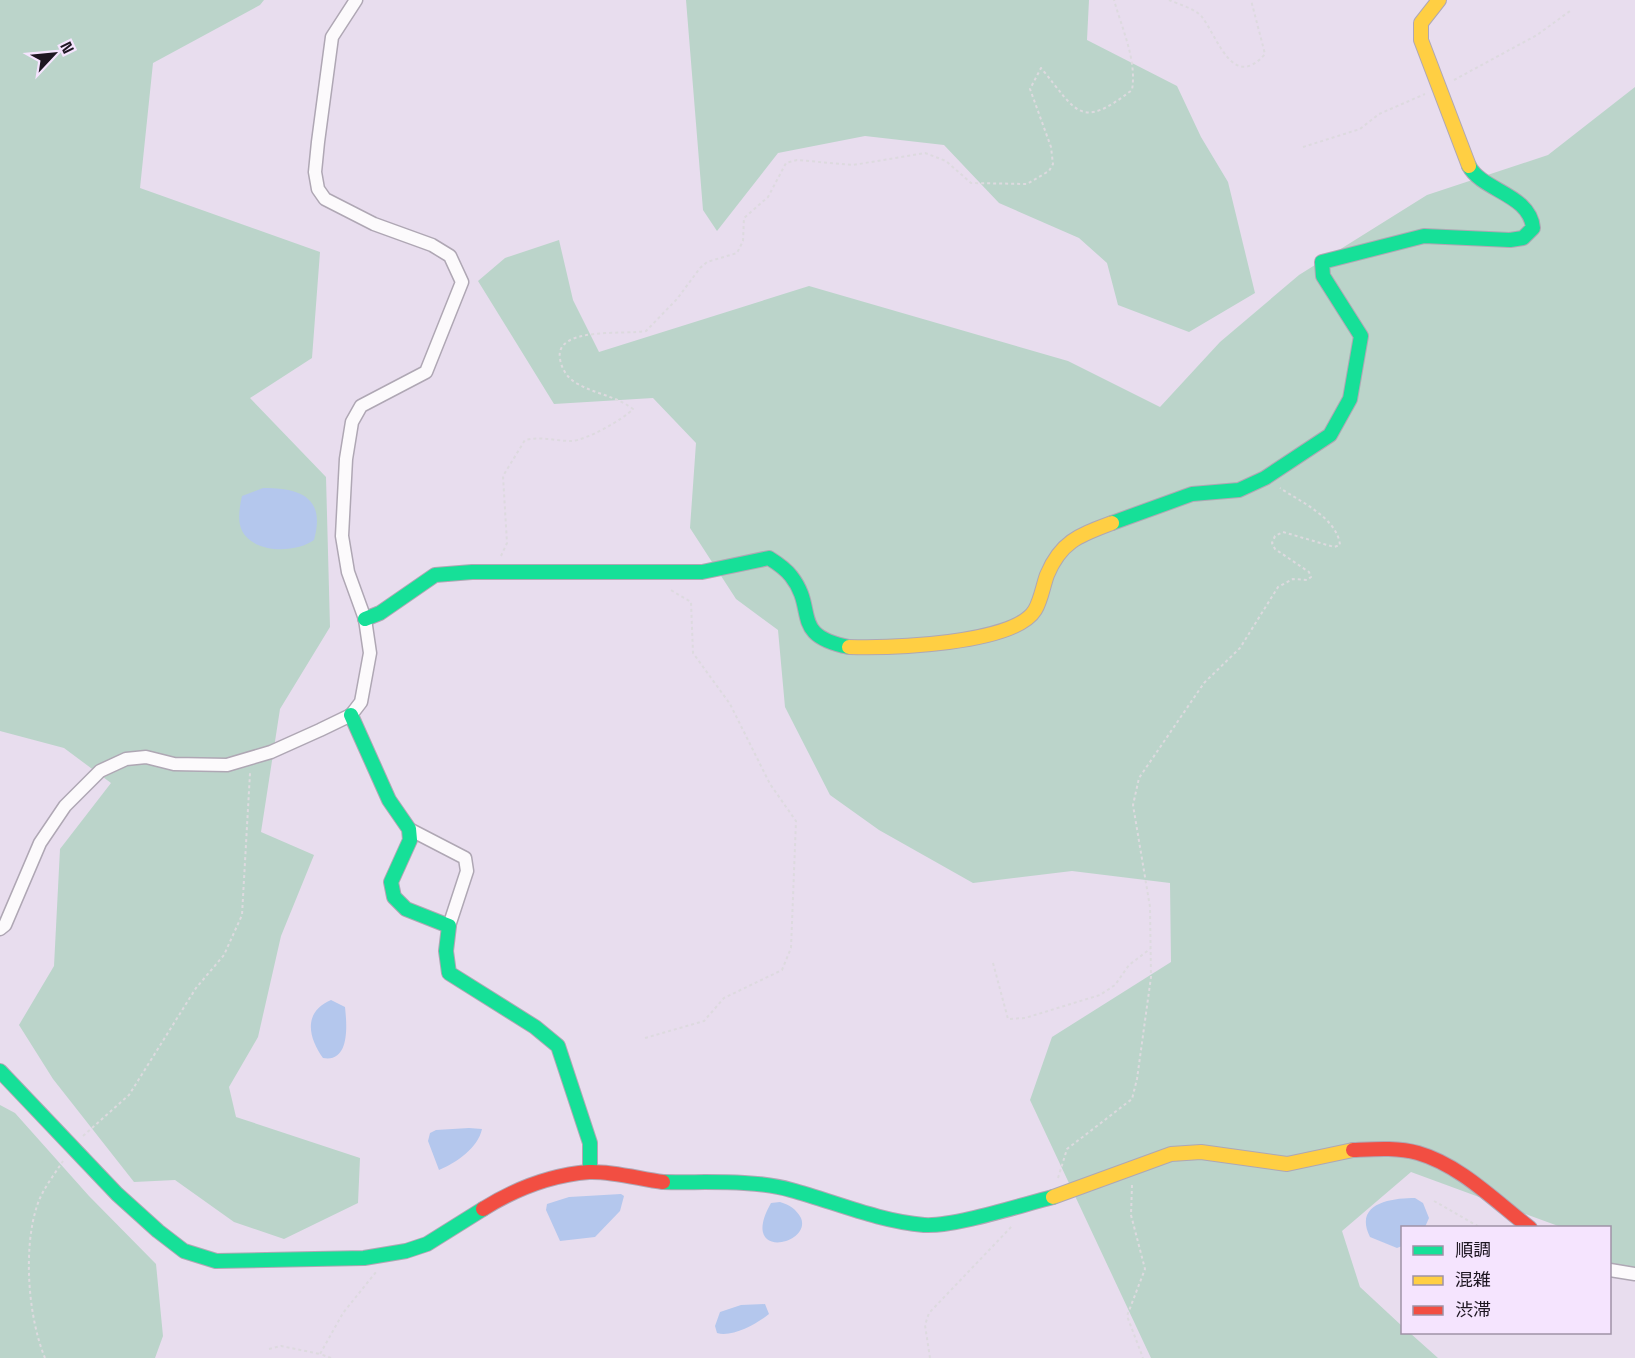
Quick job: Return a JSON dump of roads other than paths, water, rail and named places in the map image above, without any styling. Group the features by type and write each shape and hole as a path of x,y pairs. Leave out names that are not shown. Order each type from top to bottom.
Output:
{"street":[{"path":"0,930 6,925 40,843 65,806 100,771 126,759 146,757 174,764 227,765 271,752 351,716 361,702 370,652 365,619 348,572 342,536 346,459 352,422 360,406 426,372 462,282 450,256 432,245 374,224 325,199 318,189 315,172 332,37 356,0"},
{"path":"365,619 380,613 435,574 702,572 769,558 784,567 794,578 802,595 810,626 815,635 828,642 872,648 941,642 1004,632 1021,624 1035,611 1048,574 1061,549 1081,534 1192,494 1239,490 1265,478 1330,435 1341,420 1350,399 1361,336 1323,276 1322,262 1424,236 1510,240 1523,238 1533,228 1532,218 1523,207 1470,170 1421,40 1421,23 1439,0"},
{"path":"351,716 389,800 409,829 465,858 466,871 449,926 446,951 449,973 535,1027 558,1046 590,1143 590,1172"},
{"path":"409,829 410,840 391,882 394,897 406,909 449,926"},
{"path":"0,1071 71,1146 158,1231 184,1251 200,1258 216,1261 364,1258 391,1254 427,1244 504,1196 538,1182 590,1172 663,1182 730,1183 789,1189 848,1209 926,1225 955,1221 1055,1197 1171,1154 1201,1152 1287,1164 1352,1150 1390,1149 1408,1152 1448,1166 1529,1226"},
{"path":"1611,1270 1635,1274"}],"water":[{"path":"263,488 288,490 307,498 316,514 317,525 314,540 295,548 272,549 252,542 244,535 239,518 242,496"},
{"path":"331,1000 345,1007 345,1041 338,1055 323,1058 314,1042 312,1018 322,1005"},
{"path":"482,1129 476,1142 459,1159 439,1170 428,1141 430,1133 436,1130"},
{"path":"621,1194 624,1196 620,1211 595,1237 560,1241 546,1210 547,1204 569,1197"},
{"path":"1415,1198 1423,1203 1429,1218 1425,1226 1401,1226 1401,1246 1397,1248 1370,1237 1366,1226 1371,1210 1386,1201"},
{"path":"780,1202 797,1212 801,1218 802,1227 788,1240 778,1242 769,1240 763,1234 763,1221 771,1203"},
{"path":"765,1304 769,1314 758,1321 737,1332 717,1333 715,1326 720,1312 741,1305"}]}
